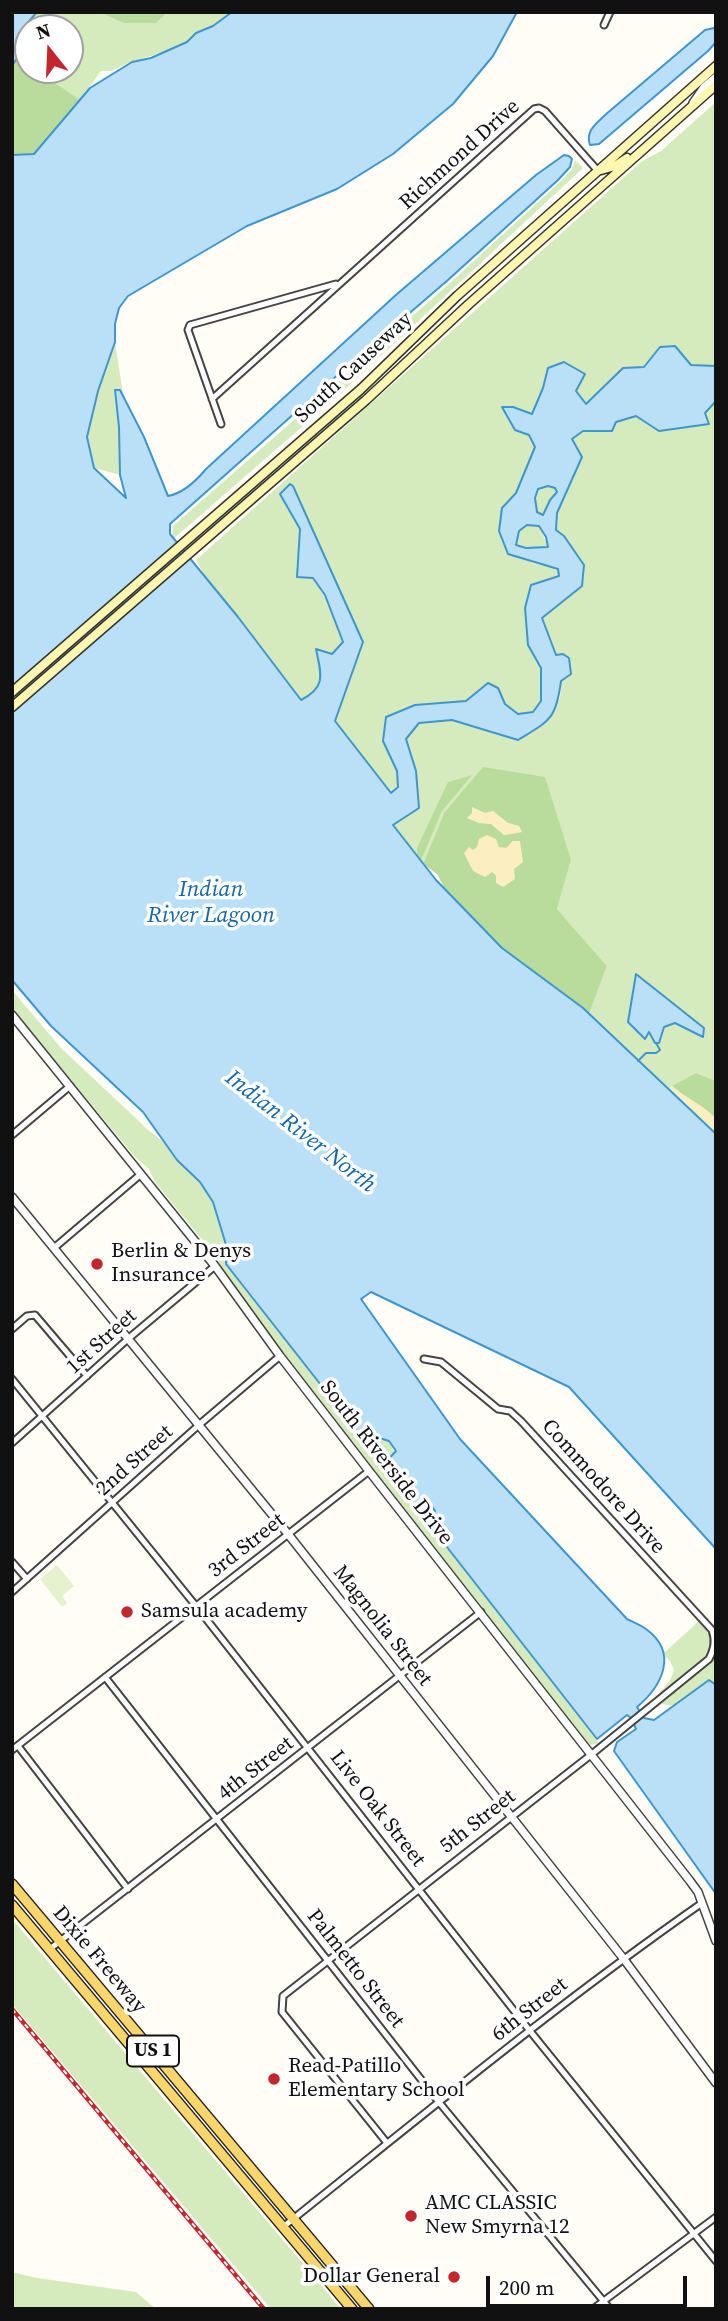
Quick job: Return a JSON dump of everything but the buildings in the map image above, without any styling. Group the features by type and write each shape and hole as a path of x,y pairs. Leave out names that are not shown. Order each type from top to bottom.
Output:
{"main road":[{"name":"South Causeway","path":"12,692 323,423 457,296 716,66"},
{"name":"South Causeway","path":"12,708 331,431 716,85"},
{"path":"540,241 560,216 594,186 598,171 615,166 646,147"},
{"name":"Dixie Freeway","path":"12,1884 294,2219"},
{"name":"Dixie Freeway","path":"12,1905 283,2227"},
{"name":"US 1","path":"294,2219 369,2309"},
{"name":"US 1","path":"283,2227 352,2309"}],"street":[{"path":"604,25 610,12"},
{"path":"688,109 704,87 716,77"},
{"name":"Richmond Drive","path":"212,399 534,109 545,111 598,171"},
{"name":"Richmond Drive","path":"221,424 188,330 190,325 338,284"},
{"name":"South Riverside Drive","path":"12,1015 215,1266 280,1356 690,1881 698,1892 716,1941"},
{"path":"12,1135 70,1086"},
{"path":"54,1248 141,1174"},
{"name":"Magnolia Street","path":"12,1197 288,1534 623,1958 716,2083"},
{"name":"1st Street","path":"12,1443 129,1338 215,1266"},
{"path":"12,1329 27,1316 35,1315 87,1377"},
{"name":"2nd Street","path":"12,1592 280,1356"},
{"name":"Commodore Drive","path":"424,1359 441,1362 498,1409 510,1411 521,1421 712,1630 715,1639 713,1651 709,1659 700,1666"},
{"name":"Live Oak Street","path":"12,1379 196,1606 530,2031 716,2261"},
{"name":"3rd Street","path":"12,1750 369,1471"},
{"path":"12,1562 27,1579"},
{"name":"4th Street","path":"50,1949 481,1612"},
{"name":"5th Street","path":"387,2143 282,2012 283,1996 700,1666"},
{"name":"Palmetto Street","path":"106,1677 438,2101 610,2309"},
{"path":"18,1746 128,1889"},
{"name":"6th Street","path":"283,2227 438,2101 623,1958 702,1903"},
{"path":"164,2085 174,2077"},
{"path":"593,2309 716,2217"}],"green space":[{"path":"99,12 125,23 156,23 168,12 232,12 173,49 111,71 101,71 80,100 57,84 84,84 84,14 35,14"},
{"path":"99,12 168,12 156,23 124,23"},
{"path":"14,63 14,84 57,84 80,100 34,154 12,155"},
{"path":"716,102 716,366 691,365 675,346 644,367 623,368 586,404 576,391 548,368 532,414 513,407 502,408 529,435 535,447 516,493 502,508 499,531 532,563 558,569 559,577 531,585 525,608 528,645 541,668 541,701 533,713 518,715 505,704 498,688 488,683 466,701 415,705 383,741 397,771 398,787 391,794 335,721 363,642 293,486 290,484 280,494 300,529 297,576 313,578 325,595 343,642 332,654 317,650 322,679 311,703 291,697 211,587 196,560 641,162 661,151"},
{"path":"575,160 583,168 342,392 172,540 173,526 450,283 560,182 572,169"},
{"path":"115,342 123,394 118,389 115,390 120,475 94,468 87,437 98,391"},
{"path":"716,401 716,1081 696,1073 668,1089 589,1014 607,966 557,909 571,860 444,813 423,864 393,825 419,808 416,771 406,739 419,722 452,720 518,740 559,700 559,670 542,618 582,586 564,536 556,531 557,513 582,457 571,440 583,431 612,431 616,422 636,416 709,423 705,413","holes":["636,975 703,1037 675,1023 664,1026 659,1043 649,1032"]},
{"path":"548,486 555,488 557,492 543,515 537,513 534,498 538,489"},
{"path":"527,525 539,526 548,547 526,548 516,545 519,531"},
{"path":"483,767 545,777 571,860 557,909 607,966 589,1014 502,948 446,891 437,874 423,864 444,813","holes":["478,810 485,813 493,811 508,823 519,826 522,832 504,835 491,824 479,823 468,817","513,841 514,869 496,875 469,848 473,851 477,847 507,848"]},
{"path":"472,775 442,811 421,860 417,856 417,848 448,782"},
{"path":"12,990 61,1048 160,1139 200,1182 220,1221 226,1265 357,1431 389,1441 394,1452 384,1465 418,1510 431,1505 435,1511 429,1524 599,1743 590,1745 581,1734 245,1305 213,1253 155,1182 149,1169 135,1157 12,1009"},
{"path":"696,1073 716,1081 716,1119 672,1086"},
{"path":"57,1565 74,1586 62,1596 67,1603 62,1607 40,1579"},
{"path":"699,1621 710,1637 706,1656 656,1698 674,1670 661,1652 665,1652"},
{"path":"716,1654 716,1686 682,1704 661,1703 712,1661"},
{"path":"12,1919 341,2309 271,2309 12,2004"},
{"path":"12,2272 136,2292 156,2309 12,2309"}],"sand":[{"path":"472,807 485,813 493,811 508,823 519,826 522,832 504,835 491,824 467,818 472,813"},
{"path":"487,835 496,839 499,847 506,848 513,841 520,841 523,862 514,869 515,879 503,887 496,883 496,875 492,872 485,877 473,871 464,853 469,847 473,850 477,847 479,839"},
{"path":"672,1086 716,1119 716,1134 668,1089"}],"water":[{"path":"12,12 37,12 14,14 12,65"},
{"name":"Indian River Lagoon","path":"232,12 517,12 493,56 453,104 393,154 337,189 247,226 128,296 119,308 115,324 115,342 98,391 87,437 94,468 126,498 120,475 115,390 120,390 144,437 168,496 179,492 194,482 397,294 536,175 564,155 572,159 570,167 558,180 448,280 170,524 170,534 301,700 315,690 320,679 316,649 332,654 343,642 325,595 313,578 297,577 300,529 280,494 290,484 293,486 363,642 335,721 391,793 398,787 397,771 383,741 386,717 415,705 466,701 488,683 498,688 505,704 518,714 533,712 541,701 541,668 528,645 525,608 531,585 559,576 558,569 508,554 499,531 502,508 516,493 535,447 529,435 515,430 502,407 513,407 532,414 548,368 564,362 585,374 576,391 586,404 623,368 644,367 660,347 675,346 691,365 716,366 716,401 705,413 709,424 659,431 636,416 616,422 612,431 583,431 572,439 582,457 557,513 556,530 564,536 584,565 582,586 542,618 556,655 563,654 569,658 571,674 561,681 557,704 549,718 518,740 452,720 419,723 406,739 416,771 419,808 393,825 436,880 502,948 583,1008 716,1134 716,1549 569,1387 371,1292 361,1299 460,1439 627,1619 656,1638 662,1648 663,1669 654,1689 637,1707 644,1718 654,1720 709,1680 716,1685 716,1894 614,1751 617,1742 636,1729 631,1718 627,1715 597,1739 429,1524 435,1511 431,1505 418,1510 383,1465 396,1451 389,1441 357,1431 226,1264 227,1248 213,1202 200,1182 177,1160 143,1112 51,1026 12,980 12,155 34,154 90,88 132,62 151,58 187,42 196,33 213,26","holes":["548,486 555,488 557,492 543,515 537,512 535,498 538,489","527,525 539,526 546,537 548,547 526,548 516,545 519,531"]},
{"path":"714,28 716,42 708,51 599,144 590,145 590,132 605,115 705,30"},
{"path":"636,974 704,1028 703,1037 675,1023 664,1027 659,1043 655,1043 649,1032 645,1039 628,1022"}],"waterway":[{"path":"638,1061 646,1053 660,1050 656,1043"}],"railway":[{"path":"12,2009 264,2309"}],"place":[{"name":"Berlin & Denys Insurance","path":"97,1264"},
{"name":"Samsula academy","path":"127,1612"},
{"name":"Read-Patillo Elementary School","path":"274,2079"},
{"name":"AMC CLASSIC New Smyrna 12","path":"411,2216"},
{"name":"Dollar General","path":"454,2277"}],"water label":[{"name":"Indian River North","path":"300,1132"}]}
